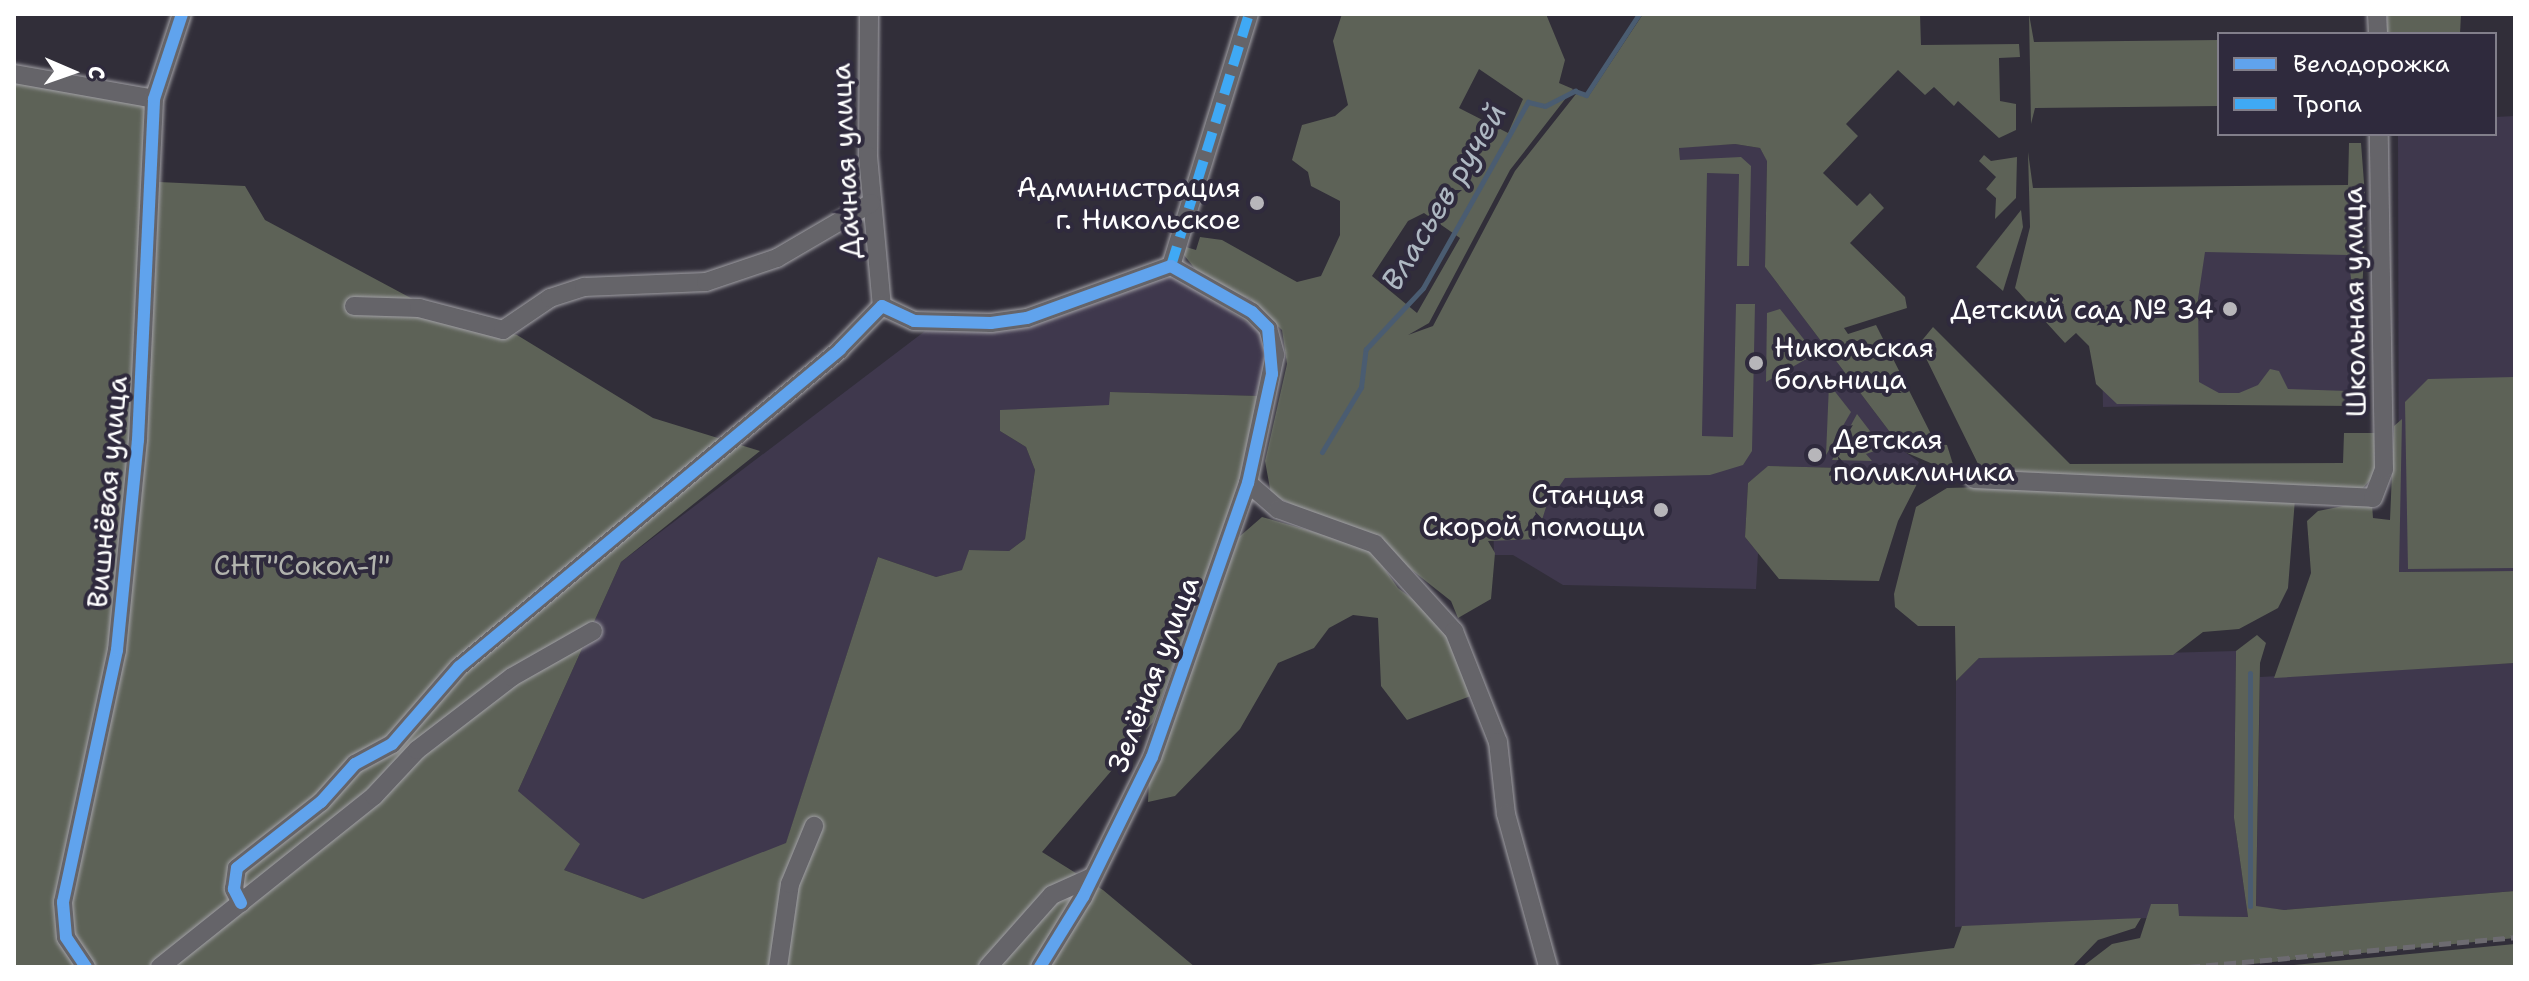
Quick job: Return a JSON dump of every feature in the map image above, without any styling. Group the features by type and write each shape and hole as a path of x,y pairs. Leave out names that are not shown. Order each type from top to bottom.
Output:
{"street":[{"name":"Вишнёвая улица","path":"86,967 66,937 63,902 117,650 138,440 154,99 182,14"},
{"name":"Дачная улица","path":"869,14 871,203 882,306"},
{"path":"241,903 234,889 237,868 321,802 355,764 392,744 459,667 840,349 882,306 914,321 952,325 1015,320 1171,266 1249,14"},
{"path":"14,74 154,99"},
{"name":"Школьная улица","path":"1974,479 2373,498 2384,469 2379,136"},
{"path":"354,306 419,308 503,330 550,298 584,287 706,282 777,258 871,203"},
{"name":"Зелёная улица","path":"1040,967 1092,877 1152,757 1248,483 1275,355 1268,328 1252,312 1171,266"},
{"path":"1248,483 1278,509 1375,544 1454,631 1498,742 1506,814 1548,967"},
{"path":"160,967 374,796 429,741 522,670 593,631"},
{"path":"778,967 790,884 814,826"},
{"path":"988,967 1052,895 1092,877"}],"shaded area":[{"path":"2515,116 2515,571 2399,572 2398,136 2497,136 2497,117"},
{"name":"Никольская больница","path":"1735,144 1760,148 1767,160 1765,267 1905,452 1919,462 1913,477 1889,482 1878,469 1769,466 1748,483 1745,537 1758,553 1756,589 1563,585 1513,555 1494,555 1492,474 1680,160 1679,147"},
{"name":"Детский сад № 34","path":"2099,214 2358,217 2360,401 2103,407"},
{"path":"1170,273 1264,333 1268,359 1261,396 1110,392 1110,405 1000,431 1026,447 1035,470 1025,539 1009,551 969,550 963,570 936,577 878,557 786,844 643,899 564,870 518,791 621,562 929,328 947,330"},
{"path":"2236,651 2234,818 2248,917 2178,916 2151,905 2148,918 1955,927 1956,681 1979,658"},
{"path":"2515,663 2515,891 2284,910 2256,907 2260,677"}],"green space":[{"path":"1342,14 1546,14 1565,60 1559,83 1573,89 1510,170 1429,323 1408,335 1433,326 1515,171 1576,94 1588,97 1643,14 1920,14 1921,45 2019,44 2020,57 1999,58 2000,101 2016,104 2016,130 1999,138 1958,101 1954,106 1934,87 1925,95 1898,70 1846,124 1858,136 1823,173 1857,206 1870,193 1884,208 1850,243 1905,297 1907,308 1844,328 1848,334 1876,325 1936,444 1947,445 1956,474 1905,452 1765,267 1767,161 1760,148 1735,144 1679,148 1680,160 1741,157 1751,166 1749,266 1737,266 1739,174 1707,173 1702,436 1733,437 1736,304 1755,304 1752,451 1743,465 1710,475 1565,478 1547,504 1536,539 1488,541 1495,553 1491,599 1458,618 1451,601 1394,556 1271,494 1265,461 1287,364 1282,330 1250,299 1203,279 1184,255 1186,247 1196,250 1200,237 1222,240 1297,282 1321,276 1340,235 1340,201 1311,186 1308,172 1292,160 1302,125 1335,116 1348,105 1333,41","holes":["1479,69 1523,99 1508,133 1459,108","1424,213 1460,238 1417,313 1372,276 1408,221"]},
{"path":"2029,14 2034,42 2217,40 2217,106 2035,108 2031,124"},
{"path":"2387,14 2461,14 2460,32 2386,32"},
{"name":"СНТ\"Сокол-1\"","path":"14,69 161,100 159,182 245,186 265,220 450,319 517,335 653,418 760,451 621,562 518,791 580,844 564,870 643,899 786,843 878,557 936,577 962,570 969,550 1009,551 1025,539 1035,470 1026,447 1000,431 1000,410 1109,405 1110,392 1261,396 1243,475 1153,722 1042,852 1103,890 1195,967 14,967"},
{"path":"2349,143 2361,143 2366,209 2360,338 2369,387 2359,406 2117,404 2096,384 2089,346 2076,333 2065,343 2015,288 2030,227 2028,152 2033,188 2348,185","holes":["2205,252 2348,255 2357,325 2354,383 2348,391 2288,389 2279,371 2270,369 2258,385 2239,393 2219,393 2199,382 2198,299"]},
{"path":"1984,155 1991,161 2017,157 2016,198 1995,219 1996,198 1986,189 1996,177 1979,161"},
{"path":"2021,210 2023,227 2003,291 1976,267"},
{"path":"1780,309 1806,342 1808,358 1766,382 1767,313"},
{"path":"1933,327 2070,464 2343,463 2344,433 2377,433 2377,473 2361,490 1984,476 1919,344"},
{"path":"2515,377 2515,568 2408,569 2405,402 2428,379"},
{"path":"1829,384 1851,412 1826,455"},
{"path":"1857,414 1883,448 1866,454 1872,461 1832,460"},
{"path":"2402,419 2399,572 2515,571 2515,663 2274,678 2311,573 2307,521 2318,511 2353,504 2372,504 2373,518 2390,520 2394,426"},
{"path":"1768,466 1879,469 1889,482 1919,480 1898,521 1879,581 1779,579 1745,537 1748,483"},
{"path":"1947,488 2295,499 2288,588 2278,608 2239,629 2203,632 2173,655 1979,658 1956,681 1955,626 1918,626 1895,607 1894,594 1916,507"},
{"path":"1262,517 1370,548 1398,588 1440,620 1476,694 1407,720 1381,686 1378,618 1353,615 1329,628 1314,648 1278,663 1240,729 1175,796 1148,802 1149,779 1239,537"},
{"path":"2257,635 2266,643 2260,663 2256,906 2284,910 2515,891 2515,938 2221,967 2082,967 2112,944 2140,938 2151,904 2178,904 2179,916 2248,917 2234,818 2236,651"},
{"path":"2141,918 2135,928 2098,940 2072,967 1793,967 1954,948 1962,926"},
{"path":"2515,944 2515,967 2272,967"}],"waterway":[{"name":"Власьев ручей","path":"1322,452 1361,387 1366,349 1423,288 1528,102 1545,106 1575,91 1586,95 1639,14"},
{"path":"2250,673 2250,906"}],"railway":[{"path":"2188,967 2515,937"}],"marked path":[{"path":"1171,266 1249,14"}],"cycle path":[{"path":"86,967 66,937 63,902 117,650 138,440 154,99 182,14"},
{"path":"241,903 234,889 237,868 321,802 355,764 392,744 459,667 840,349 882,306 914,321 991,323 1027,318 1171,266 1252,312 1268,328 1272,374 1248,483 1152,757 1083,897 1040,967"}],"place":[{"name":"Администрация г. Никольское","path":"1257,203"},
{"name":"Детский сад № 34","path":"2230,309"},
{"name":"Никольская больница","path":"1756,363"},
{"name":"Детская поликлиника","path":"1815,455"},
{"name":"Станция Скорой помощи","path":"1661,510"}]}
